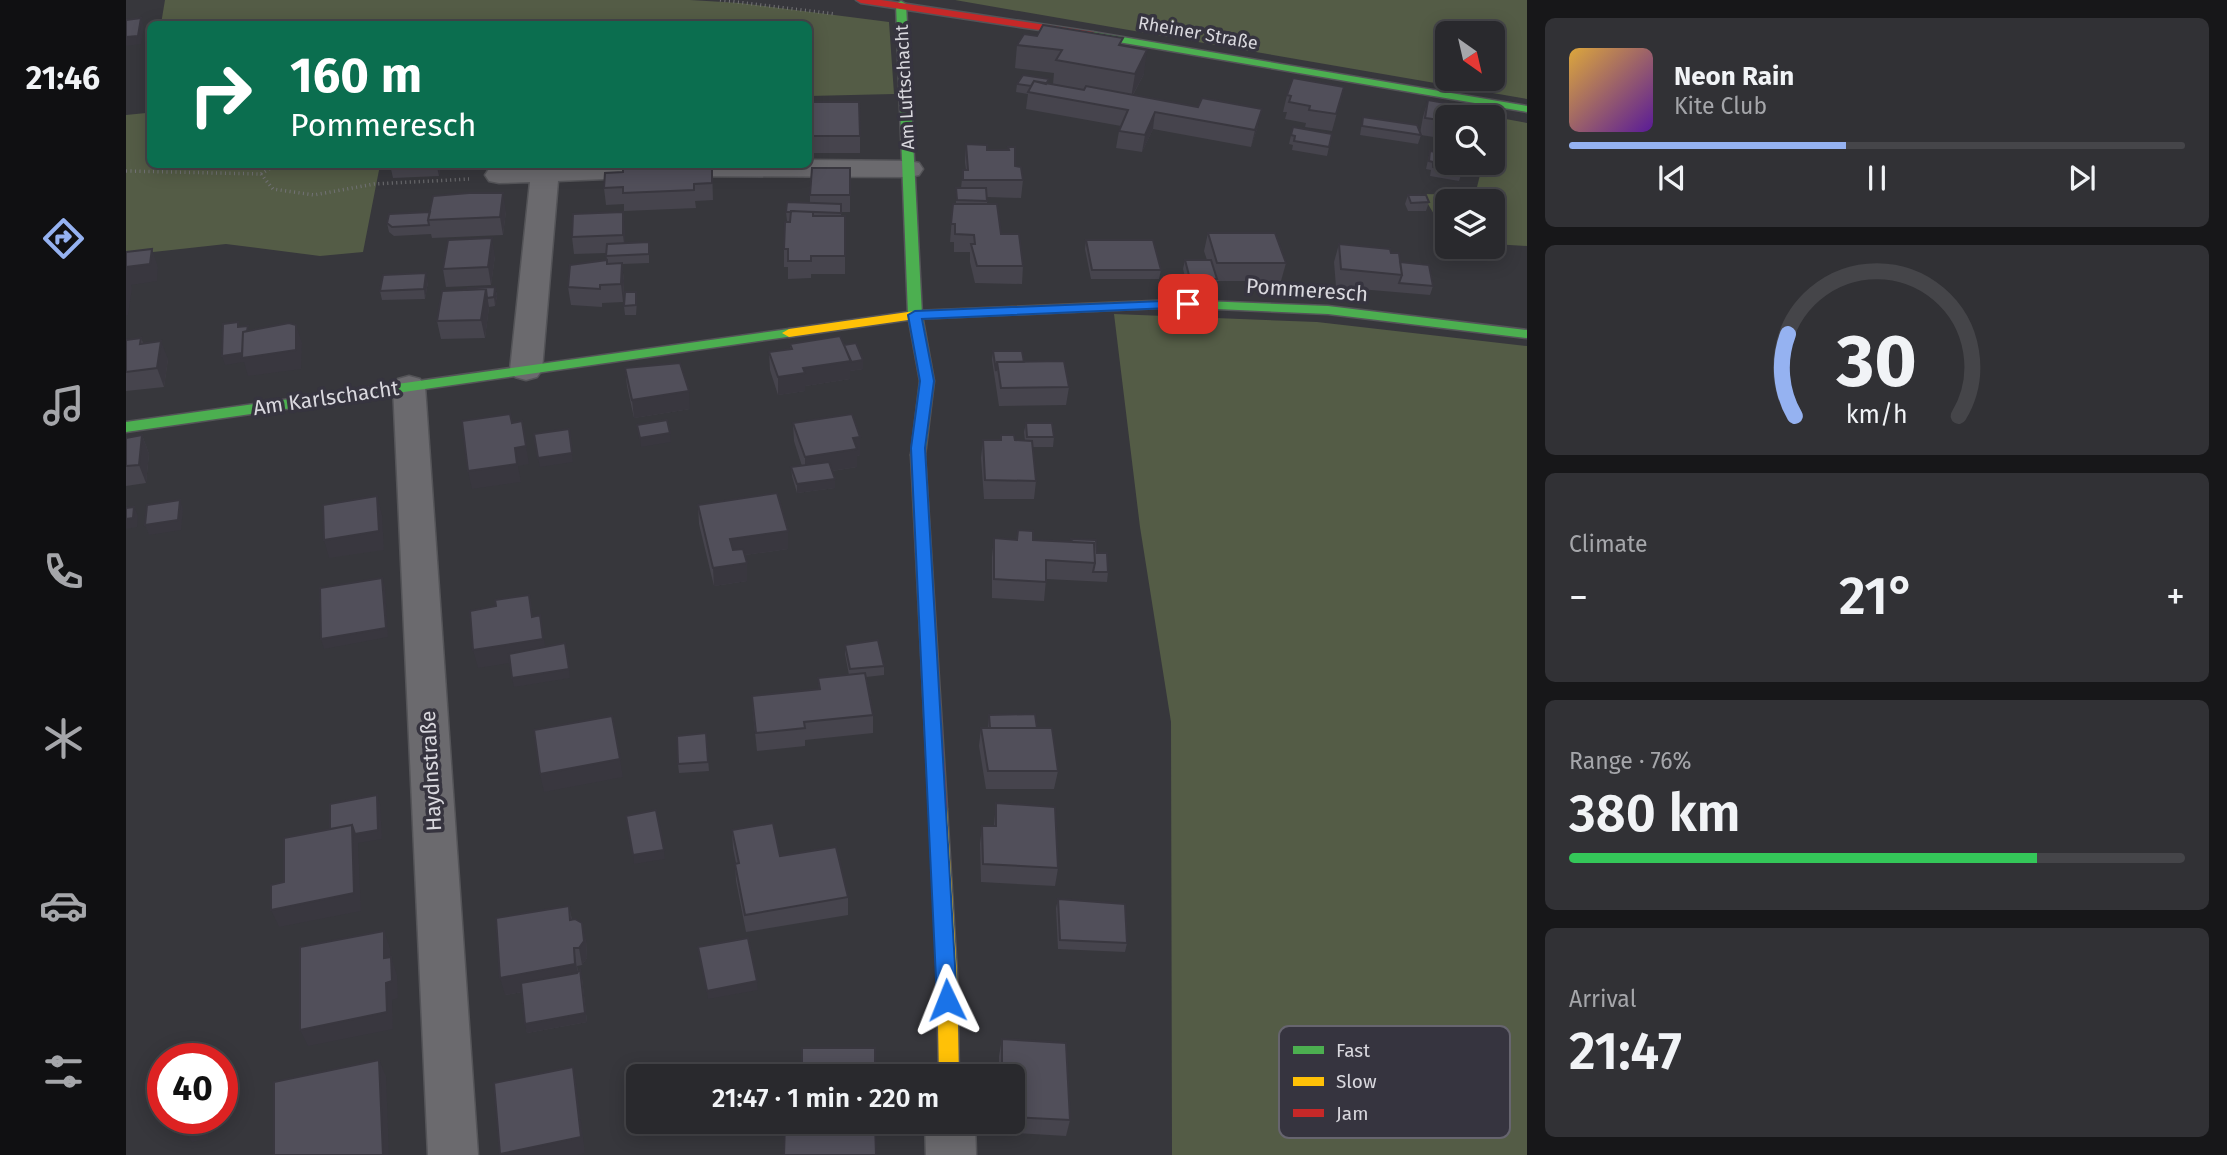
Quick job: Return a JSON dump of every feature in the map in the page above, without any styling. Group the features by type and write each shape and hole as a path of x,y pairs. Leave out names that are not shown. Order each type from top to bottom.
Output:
{"street":[{"name":"Rheiner Straße","path":"861,0 901,4 1527,109"},
{"name":"Am Luftschacht","path":"901,4 915,315 927,381 918,448 947,974 949,1064"},
{"name":"Am Luftschacht","path":"499,175 675,168 909,169"},
{"path":"526,370 545,174"},
{"name":"Pommeresch","path":"915,315 1188,304 1328,310 1527,334"},
{"name":"Am Karlschacht","path":"126,427 915,315"},
{"name":"Haydnstraße","path":"409,386 453,1155"},
{"path":"950,1134 951,1155"}],"path":[{"path":"720,0 837,14"},
{"path":"126,171 261,174 271,168"},
{"path":"261,174 273,189 314,195 374,184 497,178 499,175"}],"green space":[{"path":"165,0 690,0 740,3 889,22 894,94 812,96 812,21 162,21"},
{"path":"955,0 1527,0 1527,99 1481,91 1505,91 1505,21 1435,21 1435,83"},
{"path":"147,106 147,168 379,168 363,252 320,256 226,244 126,255 126,115 146,113"},
{"path":"1505,119 1527,123 1527,246 1505,245 1505,189 1476,189 1480,175 1505,175"},
{"path":"1422,194 1435,194 1435,216"},
{"path":"1114,314 1317,322 1527,346 1527,1155 1172,1155 1171,722 1140,527"}],"building":[{"path":"141,18 138,36 126,37 126,20"},
{"path":"1043,25 1123,38 1119,45 1147,50 1135,74 1056,60 1062,50 1017,45 1024,34 1037,36"},
{"path":"1023,75 1049,79 1046,84 1034,81 1031,86 1017,84"},
{"path":"1293,78 1344,87 1336,114 1309,110 1310,106 1289,102 1291,96 1287,95"},
{"path":"1034,81 1084,90 1086,86 1198,107 1202,98 1262,109 1255,130 1155,112 1145,135 1119,131 1128,110 1028,92"},
{"path":"1428,100 1457,105 1435,105 1435,119 1425,118"},
{"path":"812,102 859,102 860,136 812,136"},
{"path":"1363,117 1417,125 1421,135 1362,126"},
{"path":"1293,127 1332,134 1329,147 1294,141 1295,136 1291,135"},
{"path":"966,144 987,145 987,150 1009,150 1008,147 1015,147 1015,166 1021,167 1023,180 963,180 963,170 968,170"},
{"path":"1430,151 1435,152 1435,167 1433,162 1429,161"},
{"path":"623,168 712,169 712,183 694,184 694,190 623,193 623,187 604,188 605,173 623,172"},
{"path":"812,168 850,168 850,195 810,195"},
{"path":"956,188 986,188 987,201 957,200"},
{"path":"503,193 500,217 428,220 433,196"},
{"path":"1408,195 1426,195 1429,202 1411,203"},
{"path":"787,202 841,204 841,213 786,212"},
{"path":"953,204 997,204 1001,234 1019,234 1023,266 977,266 971,244 975,244 974,235 955,234 955,224 951,224"},
{"path":"791,211 813,212 813,216 845,216 845,256 811,256 811,261 788,261 788,249 784,249 785,222 790,222"},
{"path":"430,212 429,225 392,227 387,223 389,214"},
{"path":"623,212 623,235 572,237 573,214"},
{"path":"1208,233 1275,233 1286,263 1217,263"},
{"path":"492,238 488,267 443,269 448,240"},
{"path":"1086,240 1153,240 1161,270 1092,270"},
{"path":"649,242 649,254 606,256 607,244"},
{"path":"1339,244 1390,249 1391,253 1399,253 1402,275 1341,269"},
{"path":"152,249 150,264 126,267 126,252"},
{"path":"607,260 607,264 622,263 621,284 600,285 600,289 568,287 570,265"},
{"path":"1185,260 1211,260 1217,279 1190,279"},
{"path":"1400,262 1429,265 1433,286 1399,283 1402,275"},
{"path":"426,273 424,289 380,291 383,275"},
{"path":"495,287 494,297 487,298 486,289 468,290 468,288"},
{"path":"486,289 481,320 437,321 442,291"},
{"path":"625,292 636,292 636,305 624,306"},
{"path":"238,322 238,327 248,326 247,331 243,332 242,353 222,356 223,324"},
{"path":"289,323 296,325 296,350 242,358 243,332"},
{"path":"840,336 851,361 803,368 805,373 778,377 769,352 792,349 790,344"},
{"path":"141,338 140,344 161,341 157,368 126,372 126,340"},
{"path":"856,343 863,360 851,362 844,345"},
{"path":"993,351 1022,351 1024,362 997,362 996,371"},
{"path":"1064,361 1069,387 1001,388 997,362"},
{"path":"680,363 689,391 632,400 625,368"},
{"path":"510,414 512,423 522,421 526,446 515,448 517,464 468,471 462,421"},
{"path":"852,414 860,437 853,438 857,449 805,457 793,423"},
{"path":"667,420 670,433 640,438 637,425"},
{"path":"1026,423 1052,423 1054,437 1027,437"},
{"path":"569,429 572,453 538,458 534,434"},
{"path":"142,435 139,465 126,466 126,438"},
{"path":"1001,435 1014,435 1015,440 1032,441 1036,481 985,480 983,440 1001,440"},
{"path":"829,462 835,479 797,484 791,467"},
{"path":"777,493 788,531 730,539 733,550 743,549 747,563 713,568 698,505"},
{"path":"377,496 379,531 324,540 323,505"},
{"path":"180,500 178,520 145,525 147,505"},
{"path":"134,507 133,518 126,519 126,508"},
{"path":"1018,530 1033,531 1033,540 1094,543 1095,563 1046,560 1046,582 994,579 994,538 1017,540"},
{"path":"1071,539 1096,540 1097,553 1107,553 1108,572 1093,572 1094,543 1072,542"},
{"path":"382,578 386,628 321,639 320,588"},
{"path":"529,595 532,617 540,615 543,639 473,650 470,611 496,606 495,600"},
{"path":"878,640 884,666 850,669 845,645"},
{"path":"565,643 569,669 512,678 509,654"},
{"path":"865,673 873,715 804,722 805,728 756,733 752,696 820,689 818,678"},
{"path":"1035,714 1037,728 990,728 989,715"},
{"path":"612,716 620,759 540,774 534,730"},
{"path":"981,728 1052,728 1058,771 988,771"},
{"path":"706,733 708,762 678,764 677,736"},
{"path":"377,795 378,830 355,834 352,825 330,829 330,804"},
{"path":"996,803 1055,807 1058,868 983,864 982,826 996,826"},
{"path":"656,810 664,850 633,855 626,816"},
{"path":"773,823 780,856 836,847 848,897 745,915 735,864 739,863 732,830"},
{"path":"352,825 354,893 271,910 271,885 284,882 284,838"},
{"path":"1058,899 1125,904 1127,943 1060,940"},
{"path":"569,906 570,920 575,919 582,923 584,941 579,948 574,948 575,964 500,978 496,918"},
{"path":"384,931 384,958 391,957 392,981 386,983 387,1012 300,1030 300,947"},
{"path":"748,938 757,981 707,991 698,947"},
{"path":"580,969 585,1013 525,1024 521,983 577,973"},
{"path":"1002,1039 1066,1043 1070,1120 1025,1118 1025,1064 1002,1064"},
{"path":"802,1048 875,1048 875,1064 802,1064"},
{"path":"379,1060 383,1155 274,1155 274,1082"},
{"path":"573,1067 581,1137 500,1154 494,1083"},
{"path":"785,1134 875,1134 876,1155 784,1155"}],"traffic: fast":[{"path":"901,4 915,315 927,381 918,455"},
{"path":"1093,35 1527,109"},
{"path":"1177,304 1328,310 1527,334"},
{"path":"126,427 789,333"}],"traffic: slow":[{"path":"789,333 915,315 1177,304"},
{"path":"938,809 949,1064"}],"traffic: jam":[{"path":"861,0 1093,35"},
{"path":"918,455 938,809"}],"route":[{"path":"947,1000 918,448 927,381 915,315 1188,304"}]}
